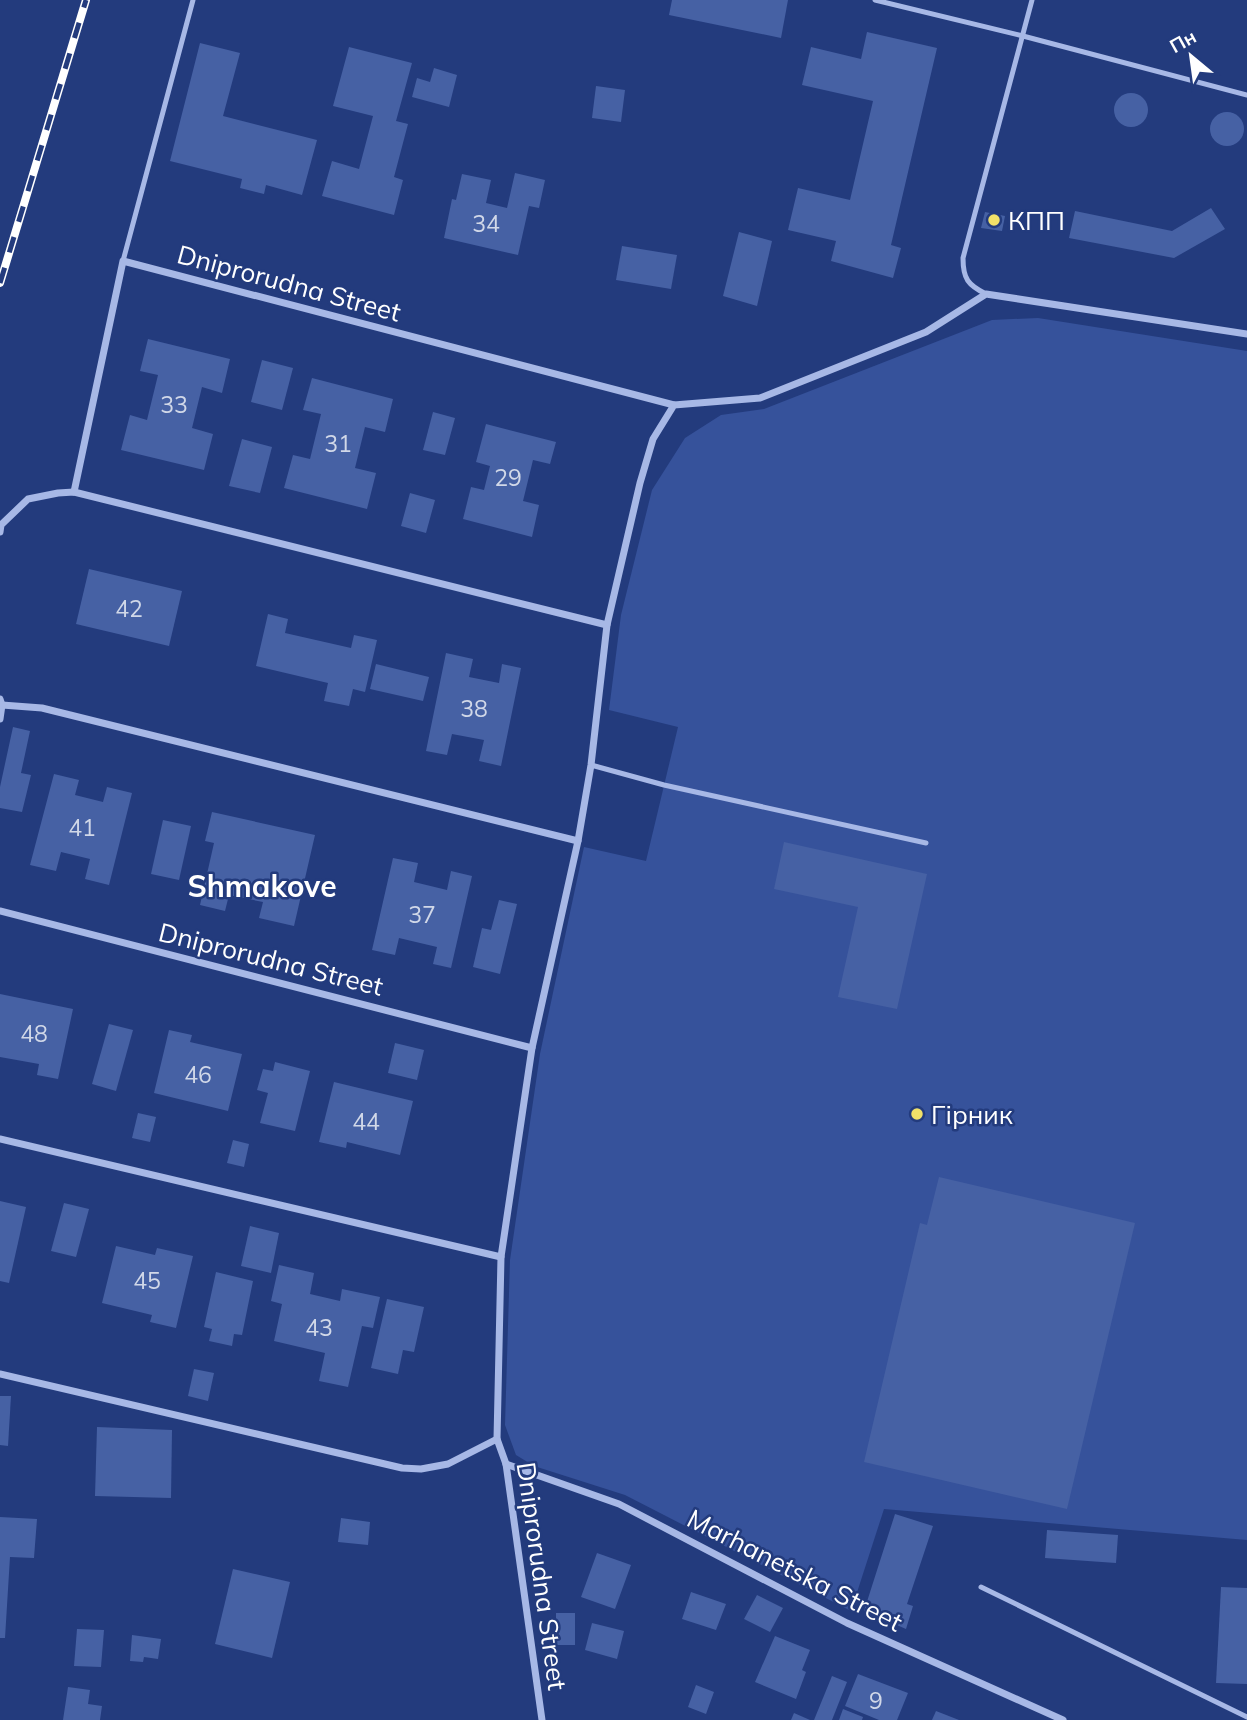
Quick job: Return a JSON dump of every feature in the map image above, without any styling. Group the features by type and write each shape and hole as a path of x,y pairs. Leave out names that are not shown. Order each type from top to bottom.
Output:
{"street":[{"name":"Dniprorudna Street","path":"123,261 674,405 760,398 926,332 986,294"},
{"path":"74,492 123,261"},
{"path":"986,294 1247,334"},
{"name":"Dniprorudna Street","path":"542,1720 506,1464 497,1439 501,1257 531,1048 578,841 591,765 607,625 639,483 653,439 674,405"},
{"path":"0,532 1,525 29,499 74,492 607,625"},
{"path":"0,719 1,702 42,708 578,841"},
{"name":"Dniprorudna Street","path":"0,911 531,1048"},
{"path":"0,1139 501,1257"},
{"name":"Dniprorudna Street","path":"0,1374 402,1468 421,1469 448,1465 497,1439"},
{"name":"Marhanetska Street","path":"506,1464 618,1504 847,1623 1063,1720"}],"lane":[{"path":"123,261 193,0"},
{"path":"875,0 1247,94"},
{"path":"986,294 972,287 963,273 962,258 1032,0"},
{"path":"591,765 664,785 926,843"},
{"path":"981,1587 1247,1717"}],"shaded area":[{"name":"Гірник","path":"1038,318 1247,351 1247,1540 884,1509 851,1611 625,1495 534,1466 516,1455 505,1425 510,1260 540,1054 584,847 646,861 678,727 609,710 621,615 652,490 685,438 721,415 764,409 992,320"}],"building":[{"path":"672,0 788,0 781,38 669,15"},
{"path":"867,32 937,48 891,245 901,248 893,278 831,261 836,241 788,230 798,188 850,200 873,101 802,85 811,47 861,59"},
{"path":"200,43 240,53 223,116 317,140 302,195 266,185 264,194 240,188 242,179 170,161"},
{"path":"349,47 412,63 396,121 408,124 394,177 403,180 394,215 322,196 332,161 359,169 373,116 333,106"},
{"path":"434,68 457,75 449,107 412,97 417,78 430,82"},
{"path":"596,86 625,90 621,122 592,118"},
{"path":"1131,93 1143,98 1148,110 1143,122 1131,127 1119,122 1114,110 1119,98"},
{"path":"1227,112 1239,117 1244,129 1239,141 1227,146 1215,141 1210,129 1215,117"},
{"path":"515,173 545,180 539,208 529,206 518,255 444,238 452,199 456,200 462,174 491,180 486,203 507,208"},
{"path":"1211,208 1225,229 1174,258 1069,238 1075,211 1172,231"},
{"name":"КПП","path":"985,212 1005,216 1002,231 981,228"},
{"path":"739,232 772,241 757,306 723,296"},
{"path":"622,246 677,255 671,289 616,280"},
{"path":"148,339 230,359 222,393 202,387 192,428 213,434 204,470 121,450 130,415 147,420 158,375 140,371"},
{"path":"262,360 293,368 282,410 251,402"},
{"path":"312,378 393,399 385,432 365,427 355,468 376,473 367,509 284,488 293,455 310,459 321,414 303,410"},
{"path":"433,412 455,418 445,455 423,450"},
{"path":"486,424 556,442 550,464 533,460 523,501 539,505 532,537 463,519 471,487 484,490 490,466 476,462"},
{"path":"242,439 272,447 260,493 229,486"},
{"path":"410,493 435,500 426,533 401,526"},
{"path":"89,569 182,591 169,646 76,624"},
{"path":"268,614 288,619 285,633 351,648 354,635 377,640 365,692 353,689 349,706 324,701 328,683 256,666"},
{"path":"446,653 473,659 469,677 499,683 502,664 521,668 501,766 479,761 484,740 452,734 447,755 426,751"},
{"path":"376,664 429,677 423,701 370,689"},
{"path":"13,727 30,731 21,773 31,775 22,812 0,808 0,787"},
{"path":"54,774 79,780 75,795 103,802 107,787 132,793 109,885 85,879 90,859 61,852 56,871 30,865"},
{"path":"212,812 315,835 294,926 259,918 263,902 229,895 225,911 200,905 214,843 205,841"},
{"path":"163,820 191,826 179,880 151,874"},
{"path":"784,842 927,874 897,1009 838,997 858,907 774,889"},
{"path":"393,858 418,863 414,882 447,890 451,871 472,876 451,968 433,964 437,947 399,938 395,955 372,950"},
{"path":"499,900 517,904 500,974 473,967 482,928 491,930"},
{"path":"0,994 73,1009 58,1079 37,1075 39,1064 0,1057"},
{"path":"109,1024 133,1030 116,1091 92,1084"},
{"path":"169,1030 192,1035 190,1042 242,1054 228,1111 154,1093"},
{"path":"395,1043 424,1050 417,1080 388,1073"},
{"path":"275,1062 310,1071 295,1131 260,1123 268,1093 257,1090 263,1069 273,1071"},
{"path":"334,1082 413,1101 400,1155 347,1142 346,1148 319,1142"},
{"path":"138,1113 156,1117 150,1142 132,1138"},
{"path":"233,1140 249,1144 244,1167 227,1163"},
{"path":"939,1177 1135,1223 1067,1509 864,1462 920,1223 927,1225"},
{"path":"0,1201 26,1207 9,1283 0,1281"},
{"path":"64,1203 89,1209 76,1257 51,1251"},
{"path":"250,1226 279,1233 271,1273 241,1266"},
{"path":"116,1246 155,1255 157,1248 193,1256 176,1328 150,1322 152,1315 102,1303"},
{"path":"279,1265 314,1273 310,1294 340,1301 342,1289 380,1297 373,1328 362,1326 348,1387 319,1381 325,1353 274,1341 282,1304 271,1301"},
{"path":"216,1272 253,1281 242,1335 234,1334 232,1346 209,1341 212,1329 204,1327"},
{"path":"387,1299 424,1307 414,1352 403,1350 398,1374 371,1368"},
{"path":"194,1369 214,1373 208,1401 188,1396"},
{"path":"0,1396 11,1396 8,1446 0,1445"},
{"path":"97,1427 172,1430 171,1498 95,1496"},
{"path":"895,1514 933,1526 907,1604 913,1606 906,1629 864,1611"},
{"path":"0,1517 37,1519 34,1558 10,1557 5,1638 0,1638"},
{"path":"341,1518 370,1522 368,1545 338,1542"},
{"path":"1047,1530 1118,1535 1116,1563 1045,1558"},
{"path":"597,1553 631,1565 615,1609 581,1597"},
{"path":"233,1569 290,1582 272,1658 215,1644"},
{"path":"1221,1587 1247,1588 1247,1684 1216,1683"},
{"path":"691,1592 726,1604 716,1630 682,1619"},
{"path":"757,1595 783,1608 770,1632 744,1619"},
{"path":"556,1613 575,1613 575,1645 556,1645"},
{"path":"592,1623 624,1631 617,1659 585,1650"},
{"path":"77,1629 104,1630 101,1667 74,1666"},
{"path":"132,1635 161,1639 158,1659 144,1657 143,1662 130,1661"},
{"path":"775,1636 810,1650 802,1670 806,1672 796,1699 755,1682"},
{"path":"858,1674 908,1693 897,1720 879,1720 845,1706"},
{"path":"832,1676 847,1682 832,1720 814,1720"},
{"path":"696,1685 714,1692 706,1714 688,1707"},
{"path":"68,1687 90,1690 88,1704 102,1706 100,1720 63,1720"},
{"path":"843,1709 863,1717 862,1720 839,1720"},
{"path":"936,1711 959,1720 932,1720"},
{"path":"794,1713 810,1720 791,1720"}],"railway":[{"path":"0,283 86,0"}],"place":[{"name":"КПП","path":"994,220"},
{"name":"Гірник","path":"917,1114"}],"district":[{"name":"Shmakove","path":"262,886"}]}
